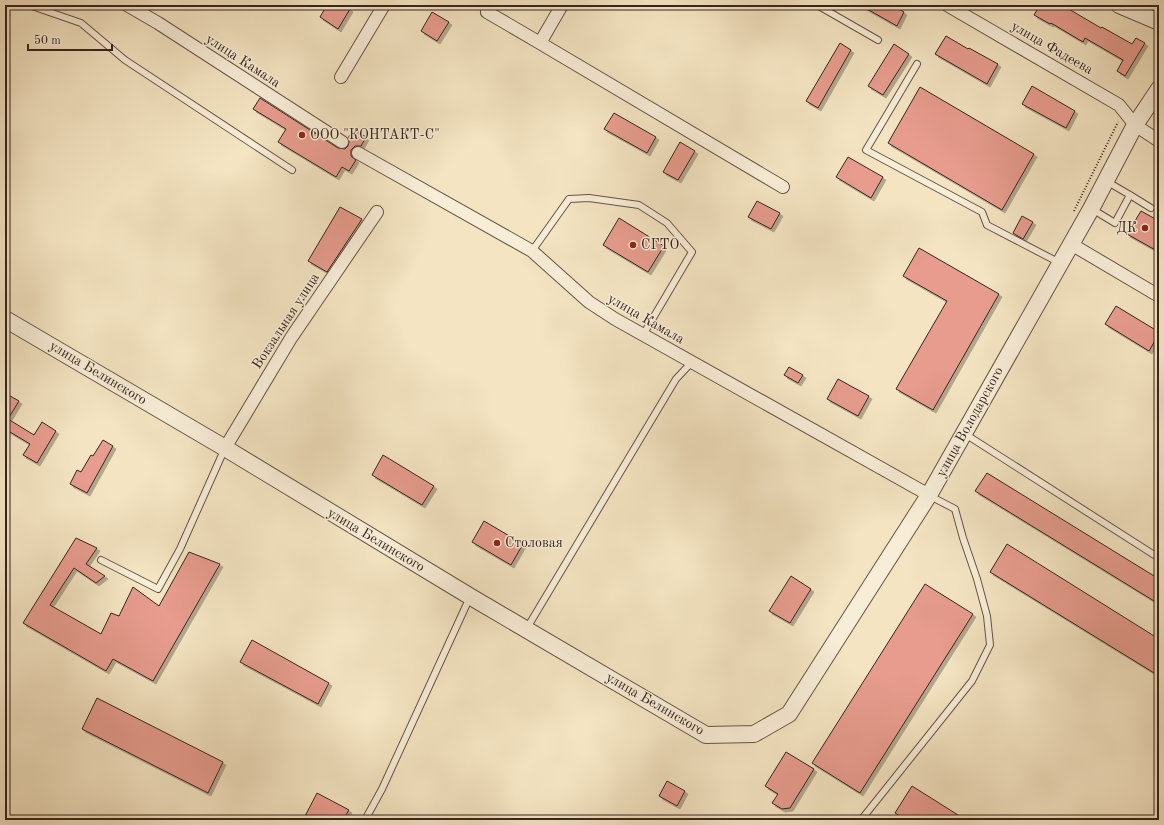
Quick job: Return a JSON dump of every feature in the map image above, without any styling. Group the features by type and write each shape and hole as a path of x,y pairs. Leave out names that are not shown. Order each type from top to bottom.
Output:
{"street":[{"path":"341,77 384,5"},
{"path":"489,5 487,12 783,186"},
{"path":"540,43 562,5"},
{"name":"улица Фадеева","path":"947,5 1119,105 1135,125 1159,141"},
{"path":"1119,5 1159,22"},
{"name":"улица Камала","path":"134,6 342,142"},
{"name":"улица Володарского","path":"754,734 789,714 929,495 1091,209 1135,125 1157,98"},
{"name":"улица Камала","path":"358,153 532,251 589,302 615,319 929,495"},
{"name":"Вокзальная улица","path":"225,448 291,338 377,212"},
{"path":"1071,244 1159,296"},
{"name":"улица Белинского","path":"5,319 225,448 471,597 706,735 754,734"}],"lane":[{"path":"29,5 82,23 125,60 292,170"},
{"path":"817,5 878,40"},
{"path":"917,64 866,150 982,212 987,225 1060,263"},
{"path":"1106,181 1151,208"},
{"path":"1091,209 1115,223 1130,195"},
{"path":"532,251 569,199 589,198 639,205 667,223 692,252 643,335"},
{"path":"526,629 676,379 692,362"},
{"path":"963,433 1159,558"},
{"path":"101,560 158,589 180,549 225,448"},
{"path":"861,820 972,681 990,645 987,616 977,579 962,538 955,509 929,495"},
{"path":"365,820 382,789 471,597"}],"building":[{"path":"327,5 344,5 350,9 338,29 320,17"},
{"path":"860,5 892,5 904,12 897,26"},
{"path":"1040,5 1062,5 1132,44 1136,38 1145,43 1125,76 1117,71 1123,60 1085,38 1083,42 1034,15"},
{"path":"432,12 449,22 437,41 421,31"},
{"path":"946,36 998,64 987,84 935,54"},
{"path":"840,43 851,50 818,108 806,101"},
{"path":"894,44 909,54 883,95 868,86"},
{"path":"1032,86 1075,111 1066,128 1022,104"},
{"path":"920,87 1034,154 1002,210 888,143"},
{"name":"ООО \"КОНТАКТ-С\"","path":"260,98 338,148 345,149 348,146 348,138 354,129 366,137 361,146 355,146 351,150 351,156 356,160 349,171 342,167 336,177 278,142 286,129 253,109"},
{"path":"614,113 656,137 647,153 604,129"},
{"path":"680,142 695,151 678,180 663,172"},
{"path":"848,157 883,177 871,198 836,177"},
{"path":"757,201 780,213 771,229 748,217"},
{"path":"340,207 362,219 327,272 308,261"},
{"name":"ДК","path":"1141,211 1159,221 1159,252 1127,234"},
{"path":"1022,216 1033,222 1023,239 1013,233"},
{"name":"СГТО","path":"619,218 664,246 648,272 603,245"},
{"path":"919,248 999,294 933,410 896,389 947,301 903,276"},
{"path":"1116,306 1159,332 1149,351 1105,324"},
{"path":"789,367 803,375 798,383 784,375"},
{"path":"838,379 869,396 858,416 827,399"},
{"path":"5,393 19,401 8,419 34,435 42,422 56,431 37,463 23,455 30,444 5,429"},
{"path":"103,440 113,446 87,493 70,484 77,470 81,472 91,455 93,456"},
{"path":"383,455 434,486 422,505 372,475"},
{"path":"987,473 1159,579 1159,604 975,491"},
{"name":"Столовая","path":"484,521 523,544 511,565 472,542"},
{"path":"76,538 97,548 86,564 105,576 96,583 74,568 50,605 101,634 111,613 119,616 133,587 159,606 189,552 220,564 153,681 113,659 106,671 23,623"},
{"path":"1007,544 1159,639 1159,676 990,572"},
{"path":"791,576 811,589 790,623 769,611"},
{"path":"925,584 973,614 860,793 812,763"},
{"path":"252,640 329,683 318,704 240,662"},
{"path":"97,698 223,762 208,793 82,729"},
{"path":"786,752 814,769 790,808 782,809 772,803 778,794 765,786"},
{"path":"667,781 685,791 677,806 659,796"},
{"path":"912,786 966,820 906,820 895,813"},
{"path":"317,793 349,810 343,820 303,820"}],"place":[{"name":"ООО \"КОНТАКТ-С\"","path":"302,135"},
{"name":"ДК","path":"1145,228"},
{"name":"СГТО","path":"633,245"},
{"name":"Столовая","path":"497,543"}]}
